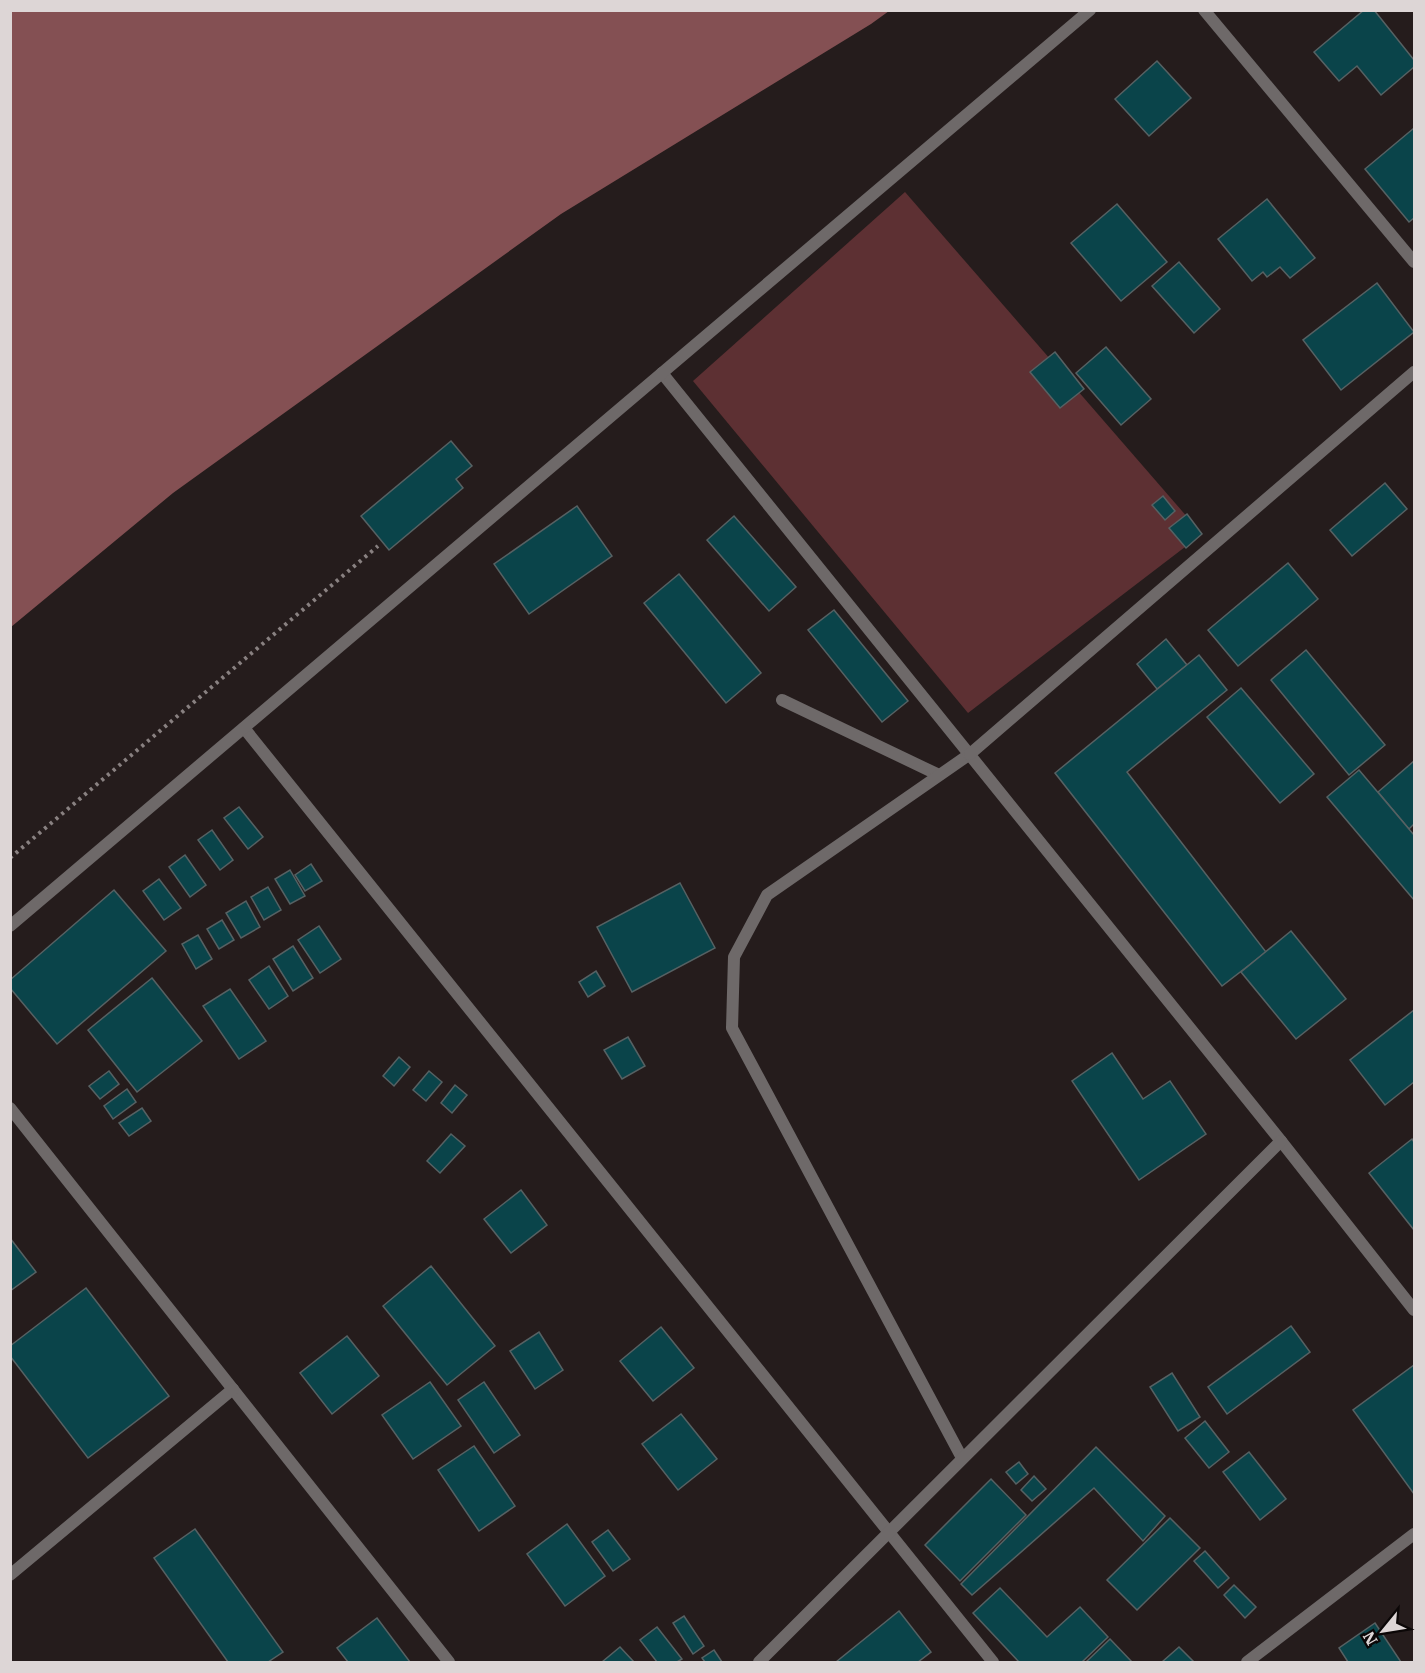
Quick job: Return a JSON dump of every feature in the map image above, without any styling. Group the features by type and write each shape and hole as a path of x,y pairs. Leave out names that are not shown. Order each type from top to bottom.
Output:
{"street":[{"path":"10,926 1090,10"},
{"path":"1204,10 1414,262"},
{"path":"962,1458 732,1029 734,957 767,895 970,754 1414,372"},
{"path":"662,373 1281,1141 1414,1310"},
{"path":"782,699 939,775"},
{"path":"244,728 993,1662"},
{"path":"10,1108 448,1662"},
{"path":"759,1662 1281,1141"},
{"path":"10,1575 233,1389"},
{"path":"1247,1662 1414,1534"}],"path":[{"path":"10,858 378,546"}],"shaded area":[{"path":"11,10 889,11 561,214 173,493 11,627"},
{"path":"905,192 1202,534 968,713 693,381"}],"building":[{"path":"1364,10 1374,10 1414,60 1414,67 1381,95 1357,66 1339,81 1314,52"},
{"path":"1157,61 1191,98 1149,136 1115,99"},
{"path":"1414,128 1414,218 1409,222 1365,169"},
{"path":"1267,199 1315,258 1290,278 1280,267 1267,277 1263,272 1252,281 1218,239"},
{"path":"1117,204 1167,262 1121,301 1071,243"},
{"path":"1179,262 1220,309 1194,333 1152,286"},
{"path":"1377,283 1414,332 1341,390 1303,340"},
{"path":"1106,347 1151,399 1121,425 1076,373"},
{"path":"1055,352 1084,389 1060,408 1030,372"},
{"path":"451,441 472,466 456,479 463,488 389,550 361,516"},
{"path":"1385,483 1407,509 1352,556 1330,530"},
{"path":"1163,496 1175,511 1165,520 1152,505"},
{"path":"577,506 612,556 529,614 494,564"},
{"path":"1187,514 1202,534 1186,548 1169,528"},
{"path":"734,516 796,587 769,611 707,540"},
{"path":"1288,563 1318,599 1238,666 1208,630"},
{"path":"679,574 761,673 726,703 644,603"},
{"path":"834,610 908,701 882,722 808,630"},
{"path":"1166,639 1187,665 1157,689 1137,664"},
{"path":"1306,650 1385,745 1349,775 1271,680"},
{"path":"1199,655 1227,690 1127,772 1266,952 1222,986 1055,773"},
{"path":"1241,688 1314,774 1280,803 1207,717"},
{"path":"1414,761 1414,824 1409,829 1378,792"},
{"path":"1359,770 1414,835 1414,900 1327,797"},
{"path":"239,807 263,837 248,849 224,818"},
{"path":"212,830 233,860 220,870 198,840"},
{"path":"185,855 206,885 190,897 169,867"},
{"path":"311,864 322,881 305,891 295,875"},
{"path":"290,870 305,896 290,904 275,879"},
{"path":"159,879 181,908 164,920 143,891"},
{"path":"680,883 715,948 632,992 597,927"},
{"path":"268,887 281,910 264,920 251,897"},
{"path":"114,890 166,951 57,1044 10,988 10,980"},
{"path":"246,901 260,927 241,938 226,913"},
{"path":"222,920 234,940 219,949 207,929"},
{"path":"319,926 341,959 320,973 298,940"},
{"path":"1291,931 1346,999 1296,1039 1241,972"},
{"path":"198,935 212,959 196,969 182,944"},
{"path":"293,946 313,978 293,991 273,959"},
{"path":"269,966 288,996 269,1009 249,980"},
{"path":"596,971 605,986 588,997 579,982"},
{"path":"152,978 202,1041 137,1092 88,1030"},
{"path":"230,989 266,1041 239,1059 203,1006"},
{"path":"1414,1010 1414,1082 1385,1105 1350,1060"},
{"path":"628,1037 645,1066 622,1079 604,1050"},
{"path":"1112,1053 1143,1099 1170,1081 1206,1134 1139,1180 1072,1081"},
{"path":"399,1057 410,1067 394,1086 383,1076"},
{"path":"109,1071 119,1084 100,1099 89,1086"},
{"path":"429,1071 442,1082 426,1101 413,1090"},
{"path":"455,1085 467,1095 452,1113 441,1103"},
{"path":"127,1089 136,1102 113,1119 104,1106"},
{"path":"142,1108 151,1121 129,1136 119,1123"},
{"path":"451,1134 465,1146 440,1173 427,1161"},
{"path":"1412,1139 1414,1142 1414,1230 1369,1173"},
{"path":"521,1190 547,1225 511,1253 484,1219"},
{"path":"10,1238 36,1272 10,1291"},
{"path":"431,1266 495,1346 447,1385 383,1306"},
{"path":"86,1288 169,1396 88,1458 10,1356 10,1346"},
{"path":"1291,1326 1310,1352 1227,1414 1208,1387"},
{"path":"661,1327 694,1368 653,1401 620,1361"},
{"path":"539,1332 563,1370 535,1389 510,1351"},
{"path":"347,1336 379,1376 332,1414 300,1373"},
{"path":"1414,1365 1414,1494 1353,1410"},
{"path":"1172,1373 1200,1417 1178,1431 1150,1387"},
{"path":"430,1382 461,1426 413,1459 382,1415"},
{"path":"484,1382 520,1435 494,1453 458,1400"},
{"path":"681,1414 717,1459 678,1490 642,1444"},
{"path":"1205,1421 1229,1452 1209,1468 1185,1438"},
{"path":"474,1446 515,1506 479,1531 438,1470"},
{"path":"1096,1447 1165,1516 1143,1541 1094,1488 972,1595 961,1584"},
{"path":"1249,1452 1286,1499 1260,1520 1223,1472"},
{"path":"1019,1462 1028,1474 1016,1484 1006,1472"},
{"path":"1034,1476 1046,1489 1032,1501 1021,1490"},
{"path":"991,1479 1026,1515 960,1581 925,1545"},
{"path":"1170,1518 1200,1548 1137,1610 1107,1580"},
{"path":"567,1524 605,1576 565,1606 527,1554"},
{"path":"195,1529 283,1652 268,1662 228,1662 154,1558"},
{"path":"608,1530 630,1559 613,1571 592,1542"},
{"path":"1205,1551 1229,1578 1218,1588 1194,1561"},
{"path":"1234,1585 1256,1607 1245,1618 1224,1595"},
{"path":"1000,1588 1047,1637 1080,1607 1108,1637 1082,1662 1019,1662 973,1613"},
{"path":"899,1611 931,1652 918,1662 836,1662"},
{"path":"684,1616 704,1646 693,1654 673,1623"},
{"path":"377,1618 410,1662 348,1662 337,1648"},
{"path":"1375,1623 1401,1662 1348,1662 1339,1648"},
{"path":"657,1627 682,1659 677,1662 657,1662 640,1640"},
{"path":"1110,1639 1132,1662 1086,1662"},
{"path":"620,1647 634,1662 602,1662"},
{"path":"1179,1647 1194,1662 1162,1662"},
{"path":"714,1650 722,1662 705,1662 702,1658"}]}
